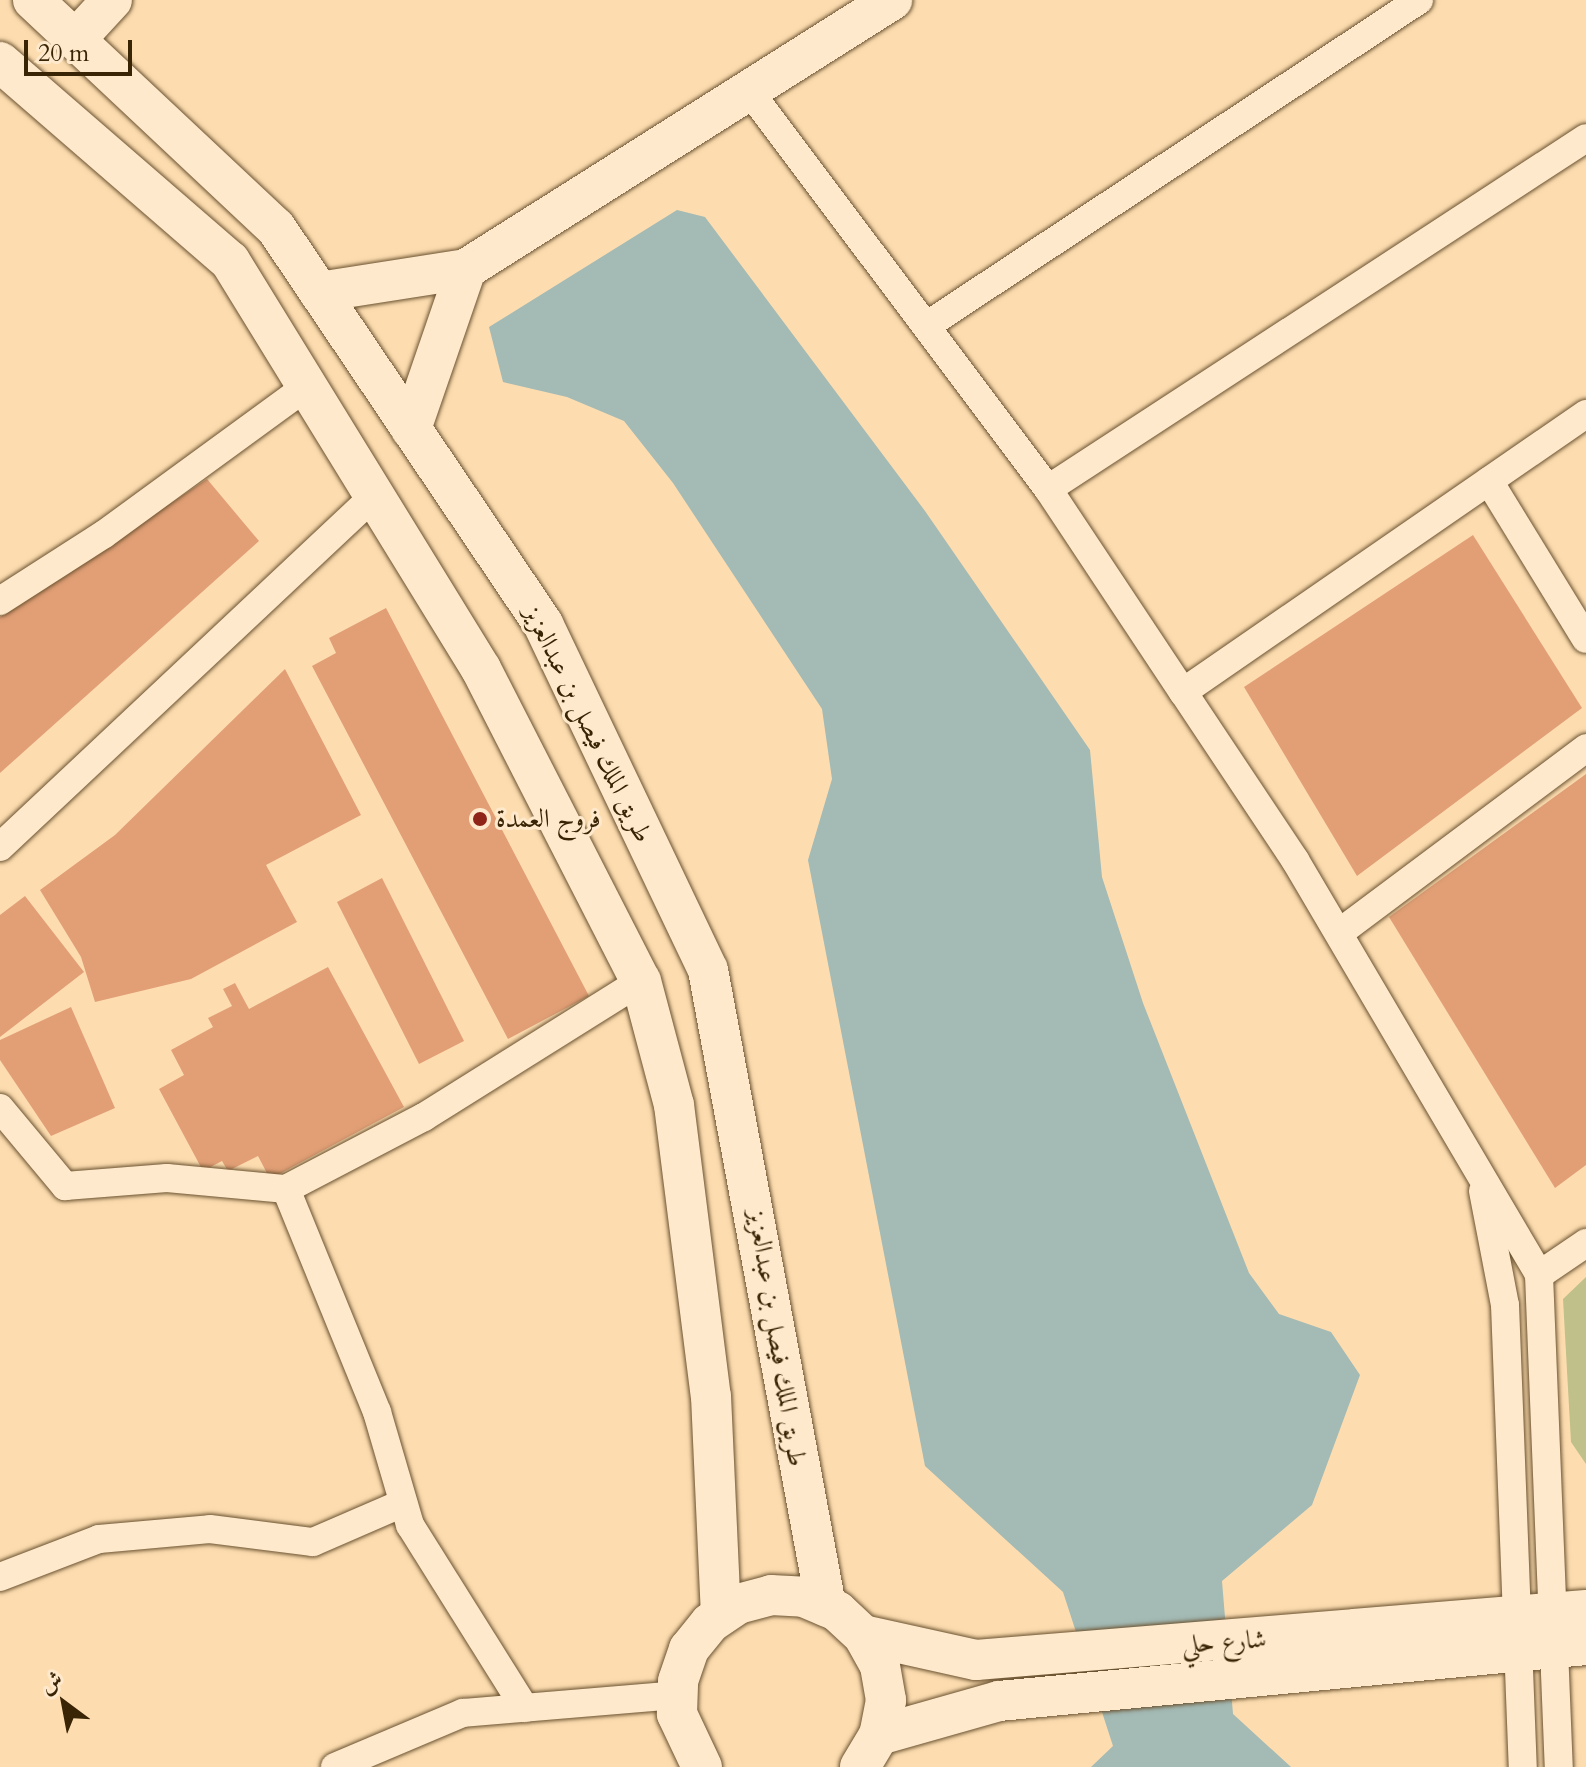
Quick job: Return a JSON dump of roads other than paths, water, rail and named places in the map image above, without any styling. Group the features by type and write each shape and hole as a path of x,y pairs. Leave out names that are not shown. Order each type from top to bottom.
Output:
{"street":[{"name":"طريق الملك فيصل بن عبدالعزيز","path":"33,0 276,228 543,624 708,970 826,1606"},
{"path":"76,39 112,0"},
{"path":"319,292 466,269 892,0"},
{"path":"926,326 1419,0"},
{"path":"0,62 230,261 481,669 641,981 674,1105 711,1396 721,1615"},
{"path":"750,92 1048,489 1339,933 1539,1275 1559,1767"},
{"path":"1048,489 1586,138"},
{"path":"411,429 466,269"},
{"path":"0,601 103,535 307,386"},
{"path":"1183,692 1586,414"},
{"path":"1489,481 1586,639"},
{"path":"0,847 375,495"},
{"path":"1339,933 1586,748"},
{"path":"0,1108 65,1186 167,1178 286,1189 424,1117 641,981"},
{"path":"1478,1167 1505,1305 1554,1632 1523,1767"},
{"path":"286,1189 377,1412 410,1525 525,1708"},
{"path":"1539,1275 1586,1243"},
{"path":"0,1577 99,1539 210,1529 313,1542 403,1503"},
{"path":"702,1767 687,1746 677,1695 689,1649 721,1615 771,1595 826,1606 863,1635 880,1666 886,1700 870,1751"},
{"name":"شارع حلي","path":"870,1751 999,1701 1270,1658 1554,1632"},
{"name":"شارع حلي","path":"863,1635 976,1660 1270,1658"},
{"path":"335,1767 463,1713 677,1695"}],"water":[{"path":"677,210 705,217 925,511 1090,750 1102,877 1143,1003 1249,1273 1279,1314 1331,1332 1360,1375 1312,1505 1222,1581 1233,1714 1291,1767 1091,1767 1113,1746 1063,1592 925,1466 808,860 832,779 822,709 673,483 624,421 567,397 503,382 489,327"}],"place":[{"name":"فروج العمدة","path":"480,819"}]}
